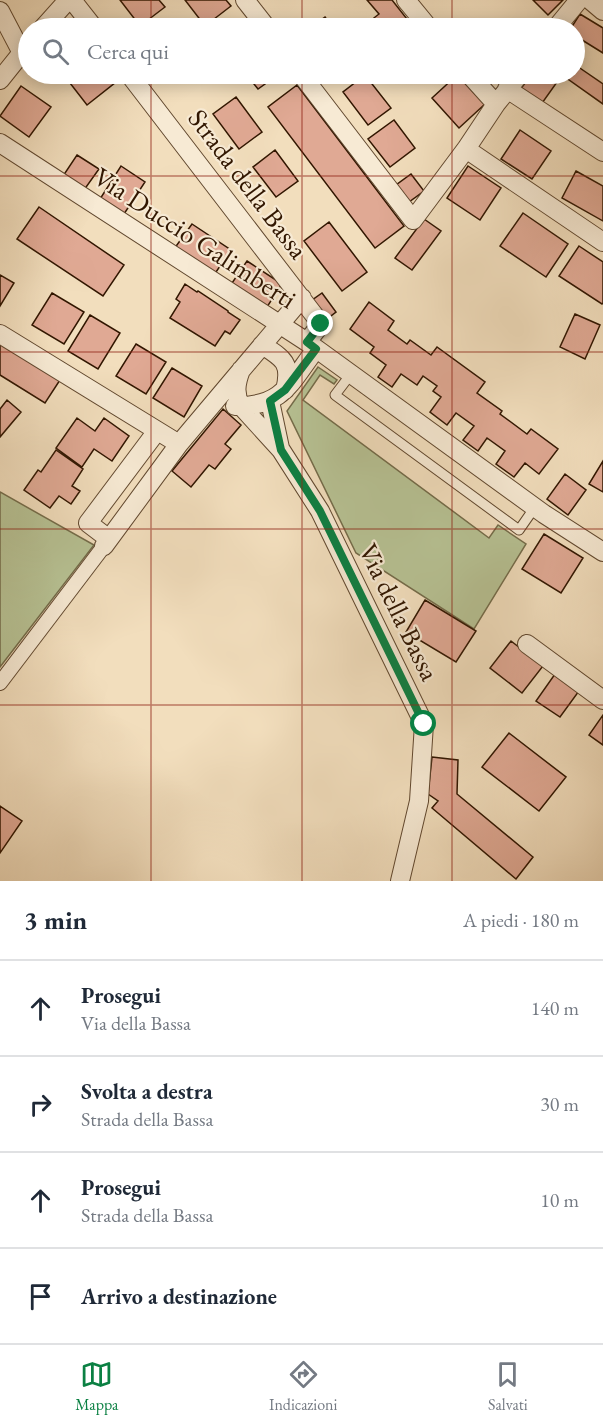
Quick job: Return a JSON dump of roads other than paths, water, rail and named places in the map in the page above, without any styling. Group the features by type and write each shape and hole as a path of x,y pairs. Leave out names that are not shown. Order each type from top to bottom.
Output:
{"street":[{"path":"53,18 70,0 85,18"},
{"path":"245,0 259,18"},
{"path":"406,0 421,18"},
{"path":"564,18 579,0"},
{"path":"590,0 603,11"},
{"path":"0,11 18,38"},
{"path":"0,80 18,58"},
{"name":"Strada della Bassa","path":"137,84 321,324 312,345 285,390 270,401 257,405 234,406 217,399"},
{"path":"309,84 413,220 512,84"},
{"path":"478,84 496,104"},
{"path":"507,90 603,152"},
{"name":"Via Duccio Galimberti","path":"0,143 312,345 535,507 603,552"},
{"path":"465,149 603,242"},
{"name":"Strada della Bassa","path":"106,542 179,444 302,298"},
{"path":"0,334 179,444"},
{"path":"262,345 279,355 285,362 288,378 285,390"},
{"path":"241,370 236,390 241,406"},
{"name":"Via della Bassa","path":"270,401 281,450"},
{"name":"Via della Bassa","path":"241,406 281,450 320,511 424,724 419,801 400,881"},
{"path":"0,683 106,542 88,523 157,431"},
{"path":"527,644 603,700"}],"lane":[{"path":"351,374 335,395 519,530 535,507"}]}
